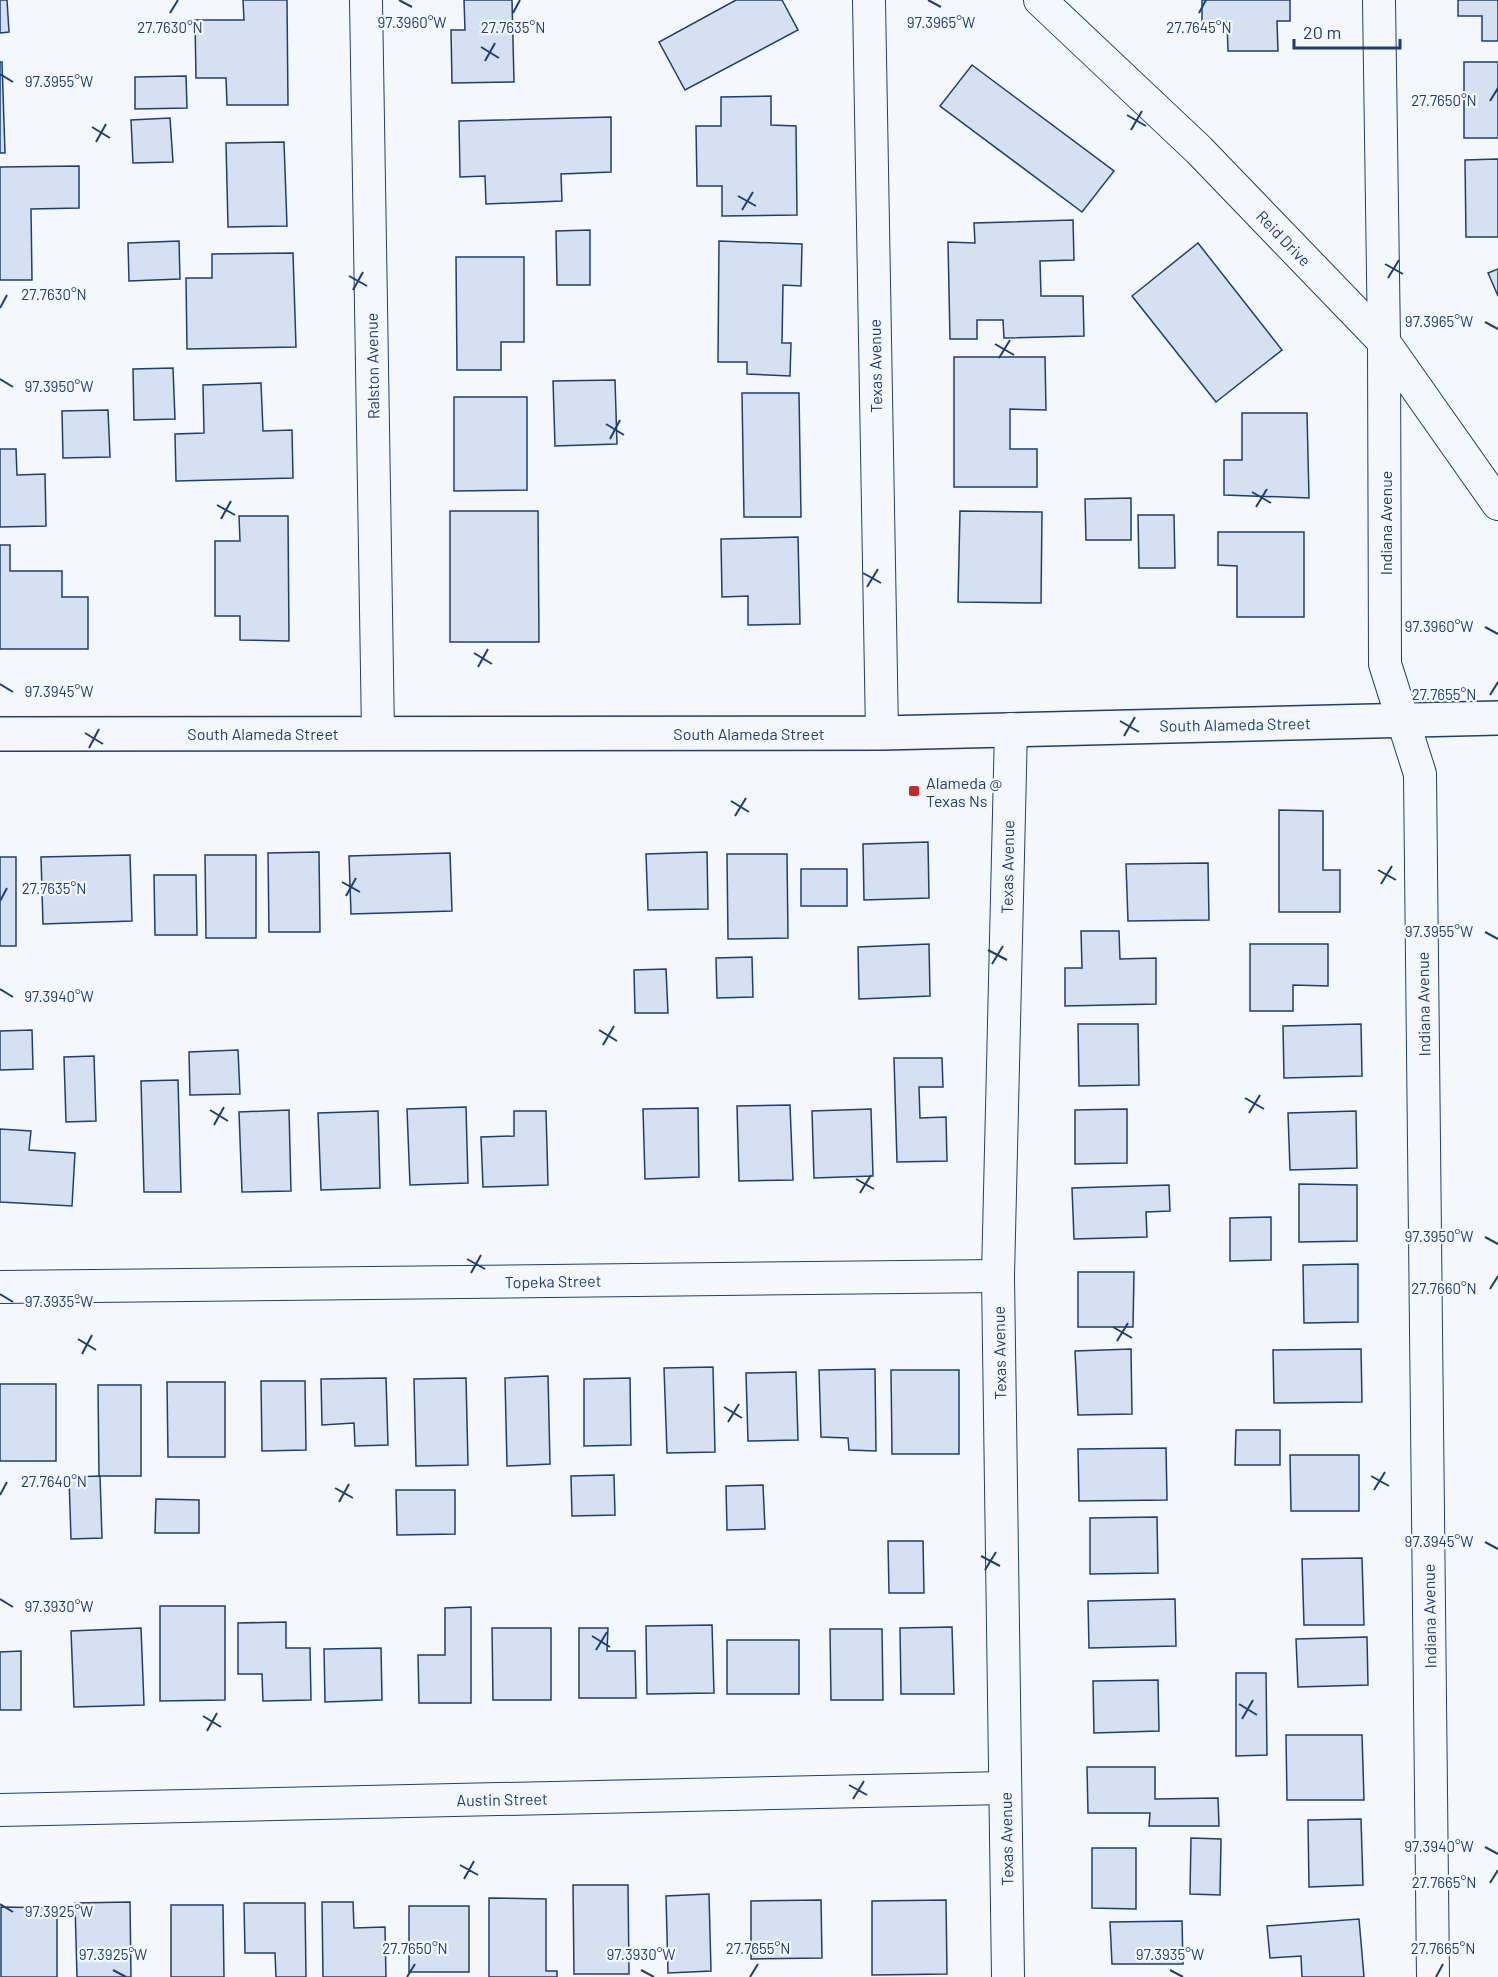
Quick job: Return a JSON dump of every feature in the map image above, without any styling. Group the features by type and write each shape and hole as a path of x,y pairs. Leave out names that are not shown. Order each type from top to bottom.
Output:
{"main road":[{"name":"South Alameda Street","path":"0,734 882,733 1498,718"}],"street":[{"name":"Ralston Avenue","path":"366,0 378,733"},
{"name":"Texas Avenue","path":"869,0 882,733"},
{"name":"Reid Drive","path":"1040,0 1199,150 1384,342 1498,504"},
{"name":"Indiana Avenue","path":"1379,0 1384,342 1385,664 1420,774 1433,1977"},
{"name":"Texas Avenue","path":"1008,1977 998,1276 1011,729"},
{"name":"Topeka Street","path":"0,1287 998,1276"},
{"name":"Austin Street","path":"0,1810 1005,1788"}],"building":[{"path":"0,0 7,0 9,32 0,33"},
{"path":"243,0 287,0 288,105 227,105 226,78 196,78 195,20 244,20"},
{"path":"464,0 512,0 514,82 452,83 451,30 465,30"},
{"path":"736,0 782,0 798,30 685,90 659,42"},
{"path":"1202,0 1290,0 1290,21 1277,21 1278,51 1228,51 1227,22 1202,22"},
{"path":"1458,0 1498,0 1498,41 1482,41 1482,16 1458,16"},
{"path":"0,62 2,62 5,153 0,153"},
{"path":"1464,62 1498,62 1498,138 1464,138"},
{"path":"972,65 1114,171 1082,212 940,106"},
{"path":"186,76 187,108 135,109 135,77"},
{"path":"771,96 771,125 796,126 797,215 722,216 722,186 697,186 696,126 721,126 721,97"},
{"path":"611,117 611,172 561,174 562,201 486,204 485,176 460,177 459,121"},
{"path":"170,118 173,162 133,163 131,120"},
{"path":"284,142 287,226 228,227 226,143"},
{"path":"1498,159 1498,237 1466,237 1465,160"},
{"path":"79,166 79,208 31,209 32,280 0,280 0,167"},
{"path":"1073,220 1074,260 1040,261 1041,296 1083,296 1084,336 1004,338 1003,320 977,320 977,339 950,339 948,242 975,243 974,223"},
{"path":"590,230 590,285 557,285 556,231"},
{"path":"179,241 180,279 129,281 128,243"},
{"path":"719,241 802,244 801,286 783,285 782,343 791,343 790,376 747,374 747,362 718,362"},
{"path":"1198,243 1282,350 1216,402 1132,296"},
{"path":"293,253 296,347 187,349 186,278 212,278 212,254"},
{"path":"456,257 524,257 524,342 501,342 501,370 457,370"},
{"path":"1498,269 1498,296 1488,273"},
{"path":"954,357 1045,357 1046,410 1010,409 1010,449 1037,449 1037,487 954,487"},
{"path":"173,368 175,419 134,420 133,369"},
{"path":"615,380 617,444 555,446 553,381"},
{"path":"261,383 263,431 292,430 293,478 176,481 175,434 204,433 203,385"},
{"path":"742,393 799,393 801,517 744,517"},
{"path":"454,397 527,397 527,490 454,491"},
{"path":"108,410 110,457 63,458 62,411"},
{"path":"1242,413 1307,413 1309,498 1224,495 1224,460 1242,460"},
{"path":"0,449 16,449 17,475 45,474 46,526 0,527"},
{"path":"1131,498 1131,540 1086,540 1085,499"},
{"path":"450,511 538,511 539,642 450,642"},
{"path":"960,511 1042,512 1041,603 958,602"},
{"path":"1138,515 1174,515 1175,568 1139,568"},
{"path":"239,516 288,516 289,641 240,640 240,616 215,616 215,541 240,541"},
{"path":"1218,532 1304,532 1304,617 1237,617 1237,566 1218,565"},
{"path":"798,537 800,624 748,625 748,596 722,597 721,539"},
{"path":"0,545 10,545 10,571 62,571 62,597 88,597 88,649 0,649"},
{"path":"1279,810 1323,811 1323,870 1340,870 1340,912 1279,912"},
{"path":"928,842 929,898 864,900 863,844"},
{"path":"319,852 320,932 269,932 268,853"},
{"path":"707,852 708,909 648,910 646,854"},
{"path":"450,853 452,911 351,914 349,856"},
{"path":"727,854 787,854 788,938 728,939"},
{"path":"130,855 132,921 43,924 41,857"},
{"path":"205,855 256,855 256,938 206,938"},
{"path":"0,857 16,857 16,946 0,946"},
{"path":"1208,863 1209,920 1128,921 1126,864"},
{"path":"801,869 847,869 847,906 801,906"},
{"path":"154,875 196,875 197,935 155,935"},
{"path":"1081,931 1119,931 1120,959 1156,958 1156,1004 1065,1006 1065,968 1082,968"},
{"path":"929,944 930,996 859,999 858,947"},
{"path":"1250,944 1328,944 1328,986 1293,985 1293,1011 1250,1011"},
{"path":"752,957 753,997 717,998 716,958"},
{"path":"666,969 668,1013 635,1013 634,970"},
{"path":"1078,1024 1138,1024 1139,1085 1079,1086"},
{"path":"1361,1024 1362,1076 1284,1078 1283,1026"},
{"path":"32,1030 33,1069 0,1070 0,1031"},
{"path":"238,1050 240,1094 190,1095 189,1052"},
{"path":"94,1056 96,1121 66,1122 64,1057"},
{"path":"894,1058 942,1058 943,1087 919,1087 920,1118 946,1117 947,1161 897,1162"},
{"path":"178,1080 181,1192 144,1192 141,1081"},
{"path":"790,1105 793,1180 739,1181 737,1106"},
{"path":"466,1107 468,1183 410,1185 407,1109"},
{"path":"698,1108 699,1177 645,1179 643,1109"},
{"path":"871,1109 873,1176 814,1178 812,1111"},
{"path":"1127,1109 1127,1163 1075,1164 1075,1110"},
{"path":"289,1110 291,1191 242,1192 239,1112"},
{"path":"378,1111 380,1188 321,1190 318,1113"},
{"path":"514,1111 546,1111 548,1185 483,1187 481,1137 514,1136"},
{"path":"1356,1111 1357,1168 1290,1170 1288,1113"},
{"path":"0,1129 31,1131 29,1150 75,1153 72,1206 0,1202"},
{"path":"1299,1184 1357,1185 1357,1241 1299,1242"},
{"path":"1169,1185 1170,1211 1146,1212 1147,1237 1074,1239 1072,1188"},
{"path":"1271,1217 1271,1260 1230,1261 1230,1218"},
{"path":"1358,1264 1358,1322 1304,1323 1303,1265"},
{"path":"1078,1272 1134,1272 1133,1327 1078,1327"},
{"path":"1131,1349 1132,1414 1078,1415 1075,1351"},
{"path":"1361,1349 1362,1402 1274,1403 1273,1350"},
{"path":"713,1367 715,1452 667,1453 664,1368"},
{"path":"875,1369 876,1451 849,1450 848,1438 821,1437 819,1370"},
{"path":"891,1370 959,1370 959,1454 892,1454"},
{"path":"796,1372 798,1440 748,1441 746,1373"},
{"path":"548,1376 550,1464 507,1466 505,1378"},
{"path":"386,1378 388,1445 355,1446 354,1423 322,1425 321,1379"},
{"path":"466,1378 468,1465 416,1466 414,1379"},
{"path":"630,1378 631,1445 584,1446 584,1379"},
{"path":"261,1381 305,1381 306,1450 262,1451"},
{"path":"167,1382 225,1382 225,1457 168,1457"},
{"path":"0,1384 56,1384 56,1461 0,1461"},
{"path":"98,1385 141,1385 141,1476 99,1476"},
{"path":"1236,1430 1280,1430 1280,1465 1235,1465"},
{"path":"1166,1448 1167,1500 1079,1501 1078,1449"},
{"path":"1290,1455 1359,1455 1359,1511 1291,1511"},
{"path":"614,1475 615,1515 572,1516 571,1476"},
{"path":"100,1476 102,1538 71,1539 69,1477"},
{"path":"763,1485 765,1529 727,1530 726,1486"},
{"path":"396,1490 455,1490 455,1534 397,1535"},
{"path":"156,1499 199,1500 199,1533 155,1533"},
{"path":"1157,1517 1158,1573 1090,1574 1090,1518"},
{"path":"888,1541 923,1541 924,1593 889,1593"},
{"path":"1362,1558 1364,1625 1304,1625 1302,1559"},
{"path":"1175,1599 1176,1646 1089,1648 1088,1601"},
{"path":"160,1606 225,1606 225,1700 160,1701"},
{"path":"471,1607 471,1703 419,1703 418,1655 445,1655 445,1608"},
{"path":"286,1622 286,1648 310,1648 311,1700 263,1701 262,1674 238,1674 238,1623"},
{"path":"712,1625 714,1693 647,1694 646,1626"},
{"path":"952,1627 954,1694 901,1694 900,1628"},
{"path":"141,1628 144,1705 74,1707 71,1631"},
{"path":"492,1628 551,1628 551,1700 493,1700"},
{"path":"579,1628 608,1628 607,1651 635,1651 636,1698 579,1698"},
{"path":"830,1629 882,1629 883,1700 831,1700"},
{"path":"1367,1637 1368,1685 1298,1687 1296,1639"},
{"path":"727,1640 799,1640 799,1694 727,1694"},
{"path":"381,1648 382,1700 325,1702 324,1649"},
{"path":"21,1651 21,1710 0,1710 0,1652"},
{"path":"1236,1673 1266,1673 1267,1755 1236,1756"},
{"path":"1158,1680 1159,1731 1094,1733 1093,1681"},
{"path":"1286,1735 1362,1735 1364,1800 1287,1800"},
{"path":"1087,1767 1155,1767 1155,1799 1218,1798 1219,1826 1149,1826 1150,1813 1088,1813"},
{"path":"1361,1819 1363,1885 1309,1887 1308,1820"},
{"path":"1191,1838 1221,1839 1220,1895 1190,1894"},
{"path":"1092,1848 1136,1848 1136,1909 1092,1908"},
{"path":"573,1885 628,1885 629,1974 574,1974"},
{"path":"709,1894 711,1971 668,1973 666,1896"},
{"path":"489,1898 546,1899 546,1971 557,1971 557,1977 489,1977"},
{"path":"821,1900 822,1958 751,1959 751,1901"},
{"path":"946,1900 947,1974 872,1975 872,1901"},
{"path":"130,1902 131,1977 77,1977 75,1903"},
{"path":"322,1902 353,1902 354,1928 385,1927 386,1977 323,1977"},
{"path":"244,1903 305,1903 306,1977 276,1977 275,1953 245,1953"},
{"path":"171,1905 223,1905 224,1977 171,1977"},
{"path":"409,1906 469,1906 469,1972 409,1972"},
{"path":"1,1907 57,1908 57,1977 1,1977"},
{"path":"1359,1919 1364,1977 1302,1977 1301,1956 1270,1958 1267,1926"},
{"path":"1182,1921 1183,1964 1112,1964 1110,1922"}],"place":[{"name":"Alameda @ Texas Ns","path":"914,791"}]}
